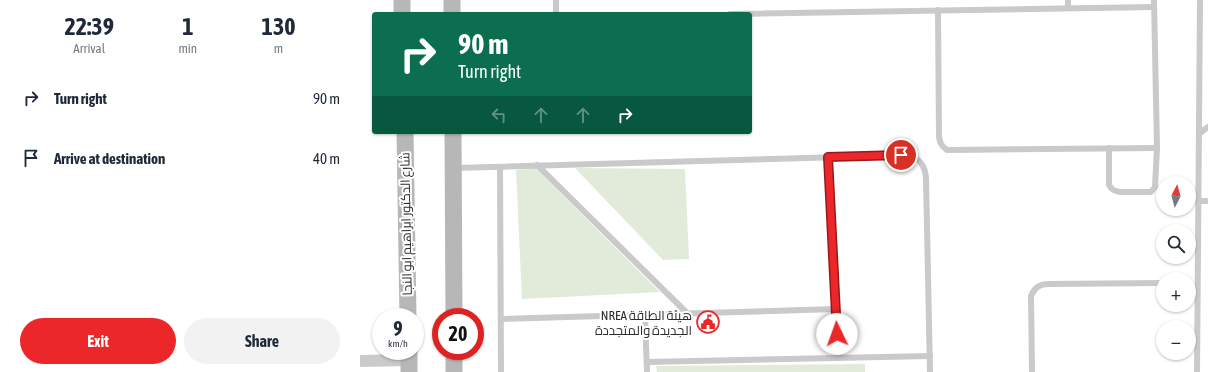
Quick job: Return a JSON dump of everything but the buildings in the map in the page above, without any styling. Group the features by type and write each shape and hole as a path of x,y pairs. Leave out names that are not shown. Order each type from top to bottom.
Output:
{"main road":[{"path":"402,0 402,12"},
{"path":"452,0 452,12"},
{"name":"شارع الدكتور ابراهيم ابو النجا","path":"405,134 408,308"},
{"path":"453,134 454,308"},
{"path":"454,360 454,372"}],"street":[{"path":"360,361 409,361"}],"lane":[{"path":"556,0 556,12"},
{"path":"1068,0 1068,8"},
{"path":"1197,372 1200,0"},
{"path":"752,14 1068,8 1154,3 1157,148 1156,187 1152,192 1116,191 1111,189 1109,185 1109,148"},
{"path":"938,10 939,137 942,147 952,151 1157,148"},
{"path":"1200,133 1208,127"},
{"path":"453,168 911,155 919,160 925,168 926,178 930,372"},
{"path":"828,157 838,358"},
{"path":"500,166 501,372"},
{"path":"537,166 688,314"},
{"path":"1198,201 1208,201"},
{"path":"1032,372 1031,296 1038,286 1043,284 1156,283"},
{"path":"501,319 836,309"},
{"path":"645,315 647,372"},
{"path":"647,362 930,356"}],"green space":[{"path":"535,168 660,292 522,299 516,170"},
{"path":"575,168 685,169 689,259 663,260"},
{"path":"865,364 865,372 657,372 656,366"}],"place":[{"name":"NREA هيئة الطاقة الجديدة والمتجددة","path":"708,322"}],"route":[{"path":"837,334 828,157 901,155"}]}
